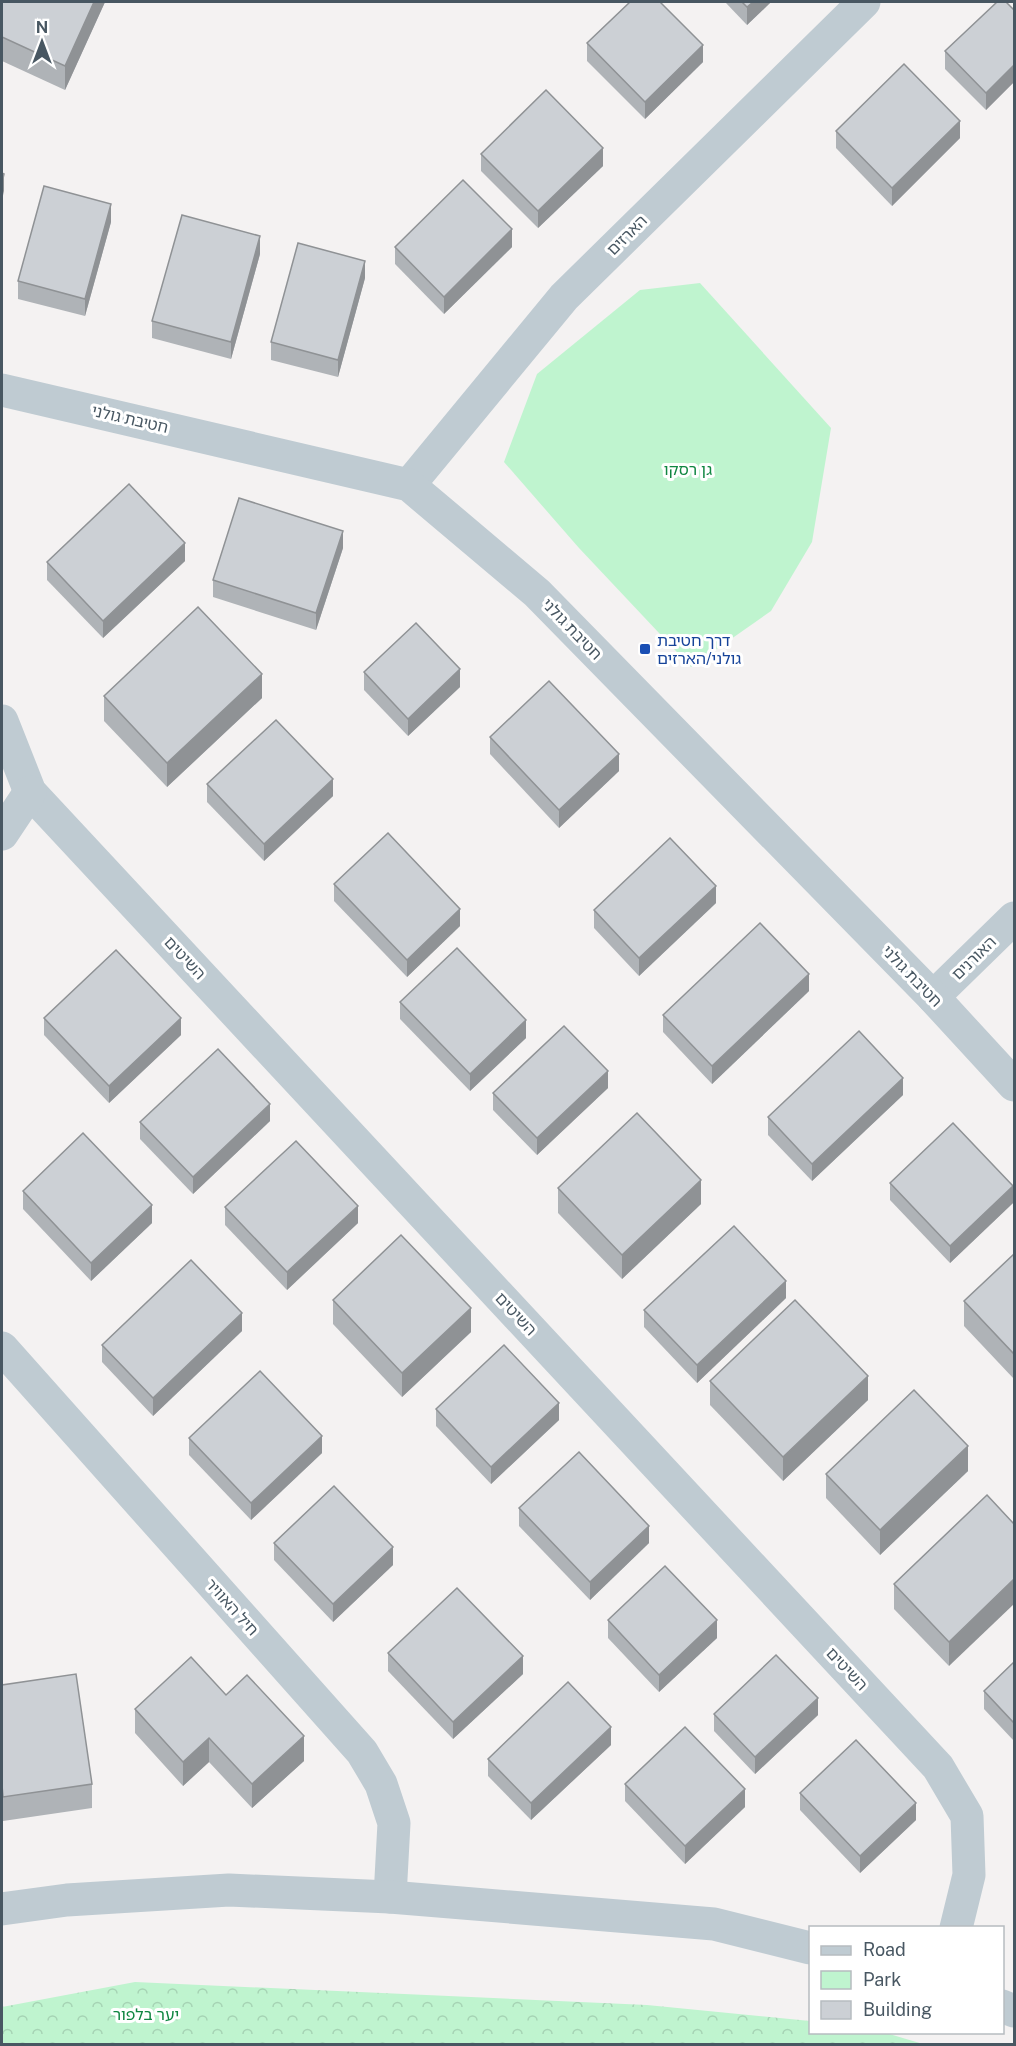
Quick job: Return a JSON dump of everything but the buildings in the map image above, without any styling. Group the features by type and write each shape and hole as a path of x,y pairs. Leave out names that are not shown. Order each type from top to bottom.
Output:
{"street":[{"name":"הארזים","path":"409,485 564,297 864,2"},
{"name":"חטיבת גולני","path":"2,390 409,485 537,593 933,997 1014,1085"},
{"name":"השיטים","path":"2,721 30,792 938,1767 967,1816 969,1875 956,1926"},
{"path":"2,834 30,792"},
{"name":"האורנים","path":"933,997 1014,918"},
{"name":"חיל האוויר","path":"2,1348 362,1752 381,1784 394,1823 390,1897"},
{"path":"2,1910 67,1900 229,1890 390,1897 714,1924 809,1948"}],"green space":[{"name":"גן רסקו","path":"700,283 831,428 812,542 771,611 691,667 579,548 504,462 537,374 640,290"},
{"name":"יער בלפור","path":"135,1982 647,2005 809,2021 809,2034 889,2034 923,2044 2,2044 2,2007"}],"place":[{"name":"דרך חטיבת גולני/הארזים","path":"645,649"}]}
